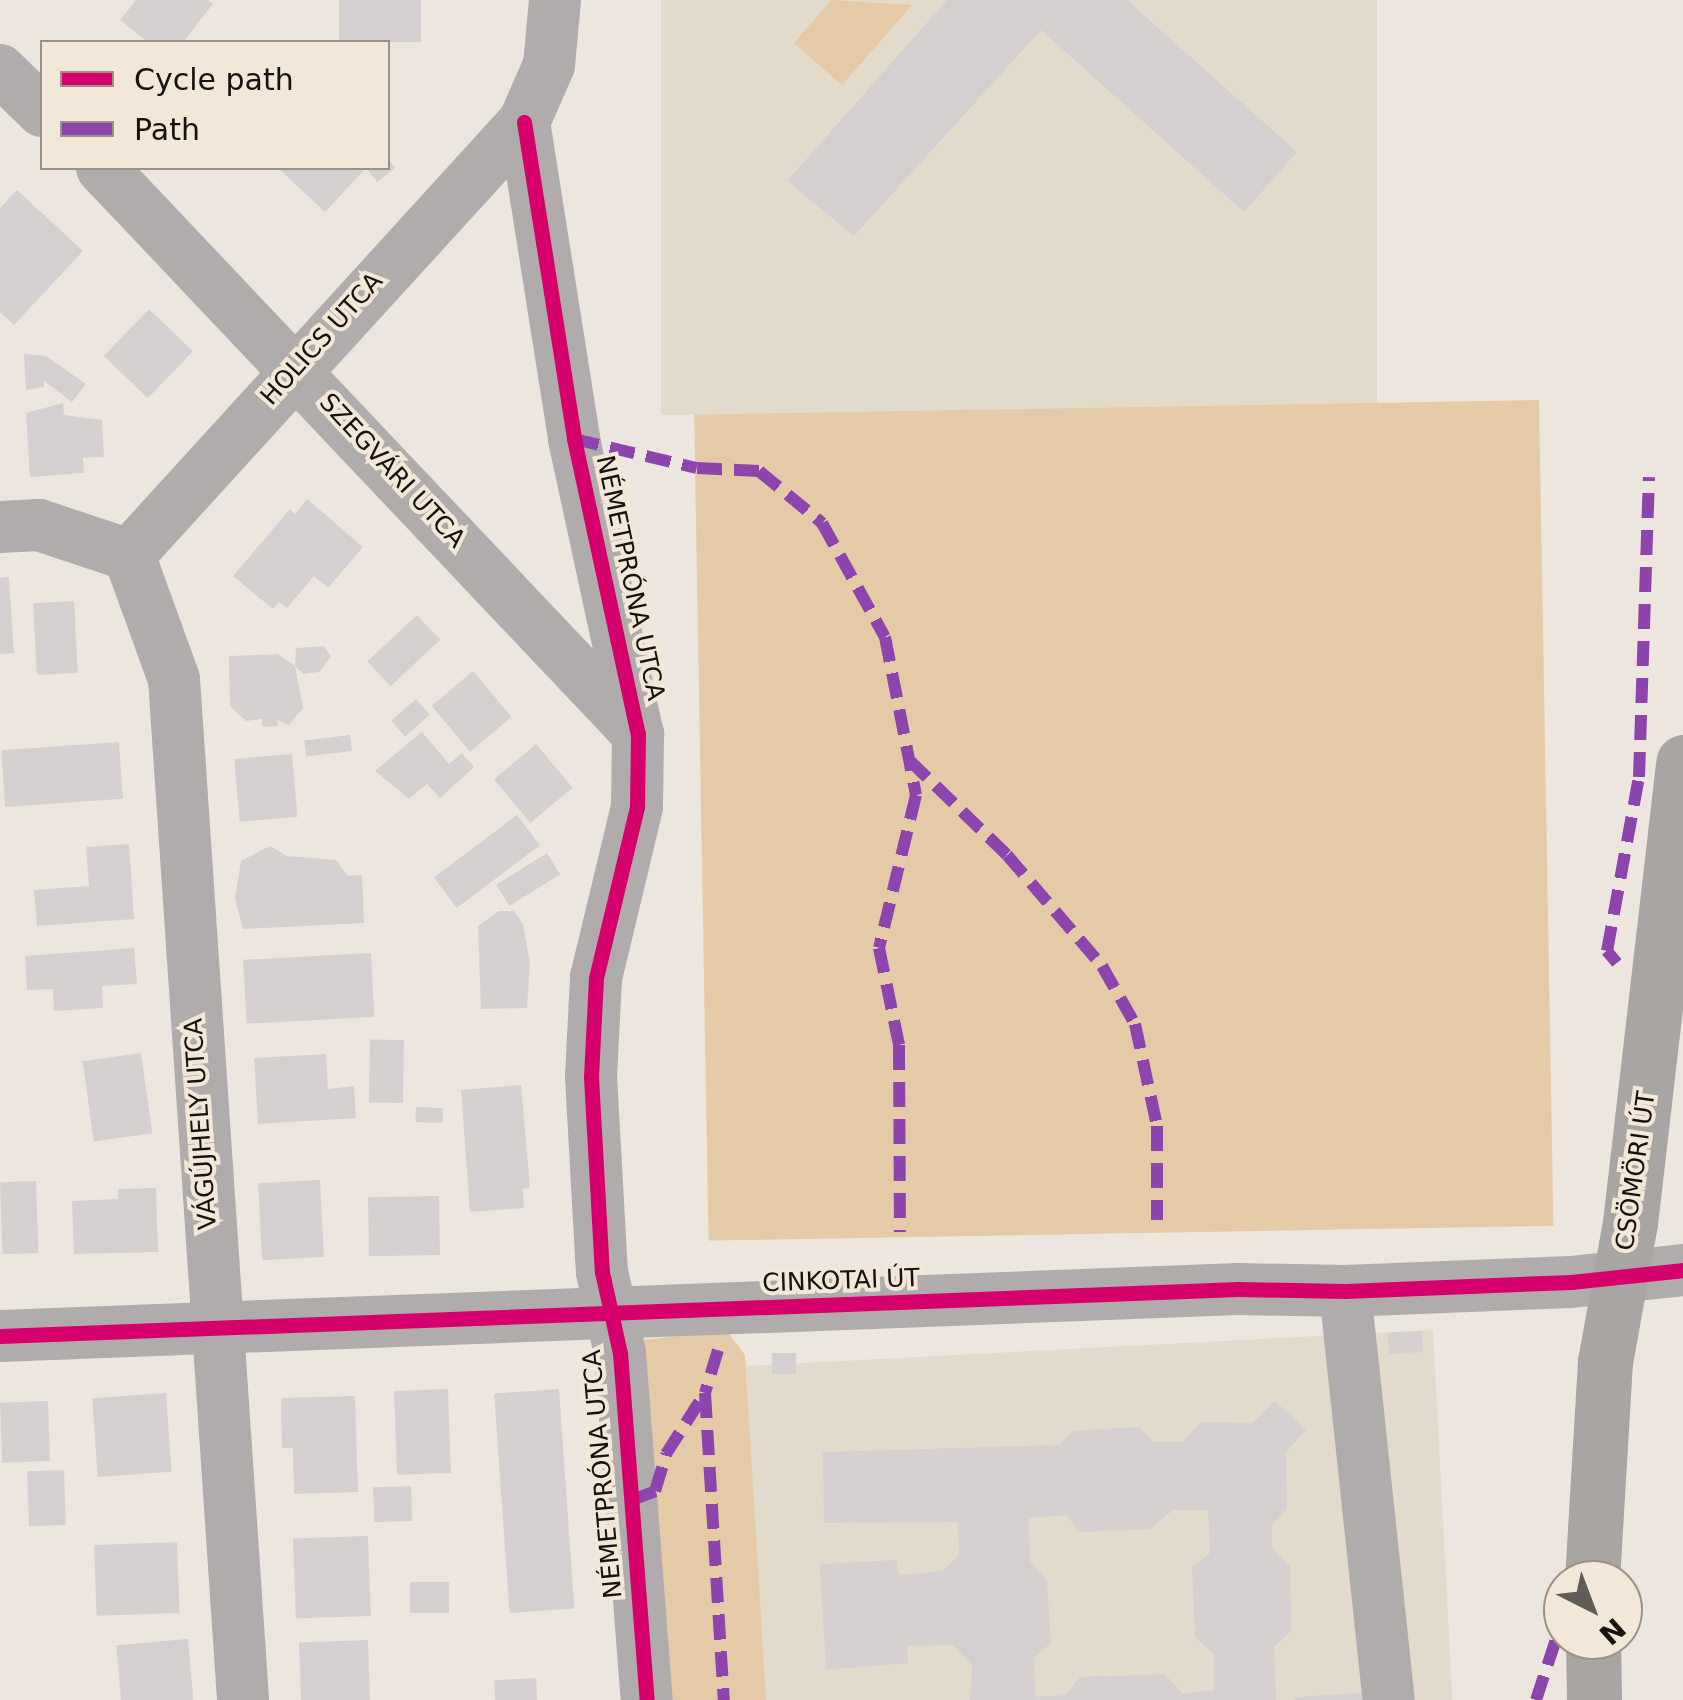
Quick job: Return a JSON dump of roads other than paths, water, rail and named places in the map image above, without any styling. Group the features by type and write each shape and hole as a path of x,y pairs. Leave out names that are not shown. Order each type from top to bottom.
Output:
{"main road":[{"name":"CSÖMÖRI ÚT","path":"1592,1560 1594,1459 1621,1275 1683,762"},
{"path":"1593,1660 1594,1700"}],"street":[{"name":"HOLICS UTCA","path":"129,556 296,368 524,122 549,65 555,0"},
{"path":"0,70 40,109"},
{"name":"NÉMETPRÓNA UTCA","path":"524,122 574,439 638,734 637,806 596,978 591,1077 602,1272 611,1313 647,1700"},
{"name":"SZEGVÁRI UTCA","path":"104,170 296,368 638,734"},
{"path":"0,527 40,525 129,556"},
{"name":"VÁGÚJHELY UTCA","path":"129,556 174,679 214,1328 243,1700"},
{"name":"CINKOTAI ÚT","path":"0,1336 1238,1288 1345,1291 1683,1270"},
{"path":"1345,1291 1388,1700"}]}
